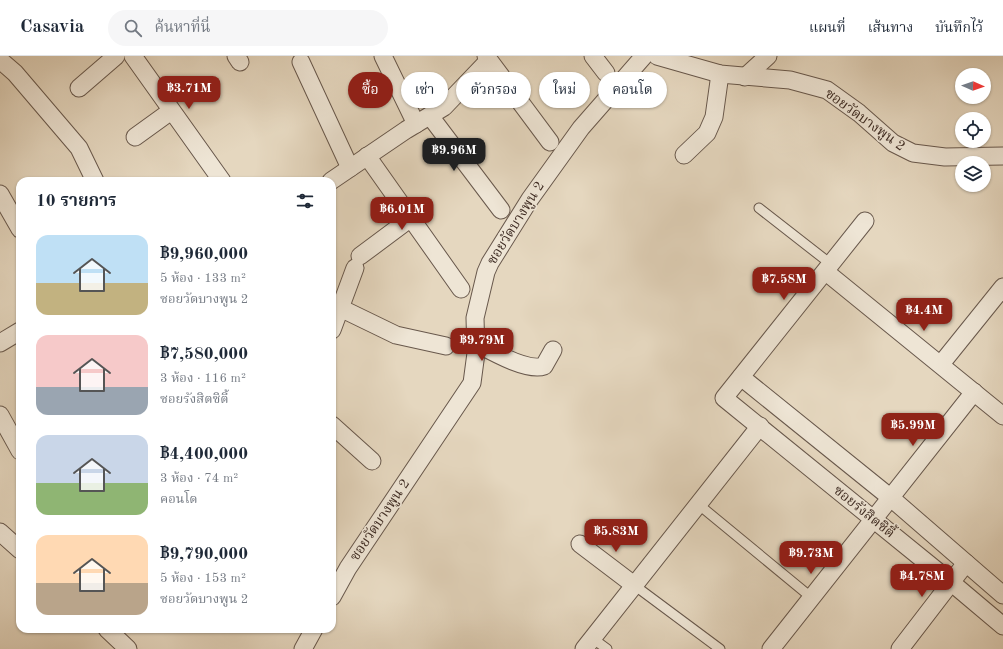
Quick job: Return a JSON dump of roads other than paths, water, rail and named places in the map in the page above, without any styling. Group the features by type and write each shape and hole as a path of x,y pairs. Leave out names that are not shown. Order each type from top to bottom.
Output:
{"street":[{"path":"80,88 116,56"},
{"path":"133,56 216,177"},
{"path":"383,56 423,120 501,210"},
{"path":"593,56 605,72"},
{"name":"ซอยวัดบางพูน 2","path":"336,590 348,568 472,383 476,353 476,312 486,272 490,263 530,199 581,128 644,56"},
{"name":"ซอยวัดบางพูน 2","path":"657,56 719,82 745,77 790,80 827,90 859,113 893,143 913,153 945,157 1003,156"},
{"path":"745,77 768,56"},
{"path":"336,178 444,107 487,58 550,142"},
{"path":"0,60 15,73 79,148 93,177"},
{"path":"301,62 350,168"},
{"path":"684,155 707,133 714,116 719,82"},
{"path":"136,137 171,111"},
{"path":"367,156 461,289"},
{"path":"0,194 16,222"},
{"path":"411,218 358,262 336,307 396,335 446,346"},
{"path":"741,377 829,269 865,221"},
{"path":"829,269 1003,416"},
{"path":"941,364 1003,287"},
{"path":"0,343 16,333"},
{"path":"476,343 502,356 535,368 544,366 553,350"},
{"name":"ซอยรังสิตซิตี้","path":"1003,595 891,498 741,377 724,398 1003,626"},
{"path":"771,649 974,392"},
{"path":"0,415 16,444"},
{"path":"588,644 760,426"},
{"path":"336,429 372,461"},
{"path":"0,532 16,546"},
{"path":"580,544 634,585"},
{"path":"900,649 966,563"},
{"path":"111,633 128,649"},
{"path":"303,649 312,633"}],"lane":[{"path":"759,208 829,269"},
{"path":"698,504 812,598"},
{"path":"634,585 720,649"},
{"path":"588,644 607,649"}]}
